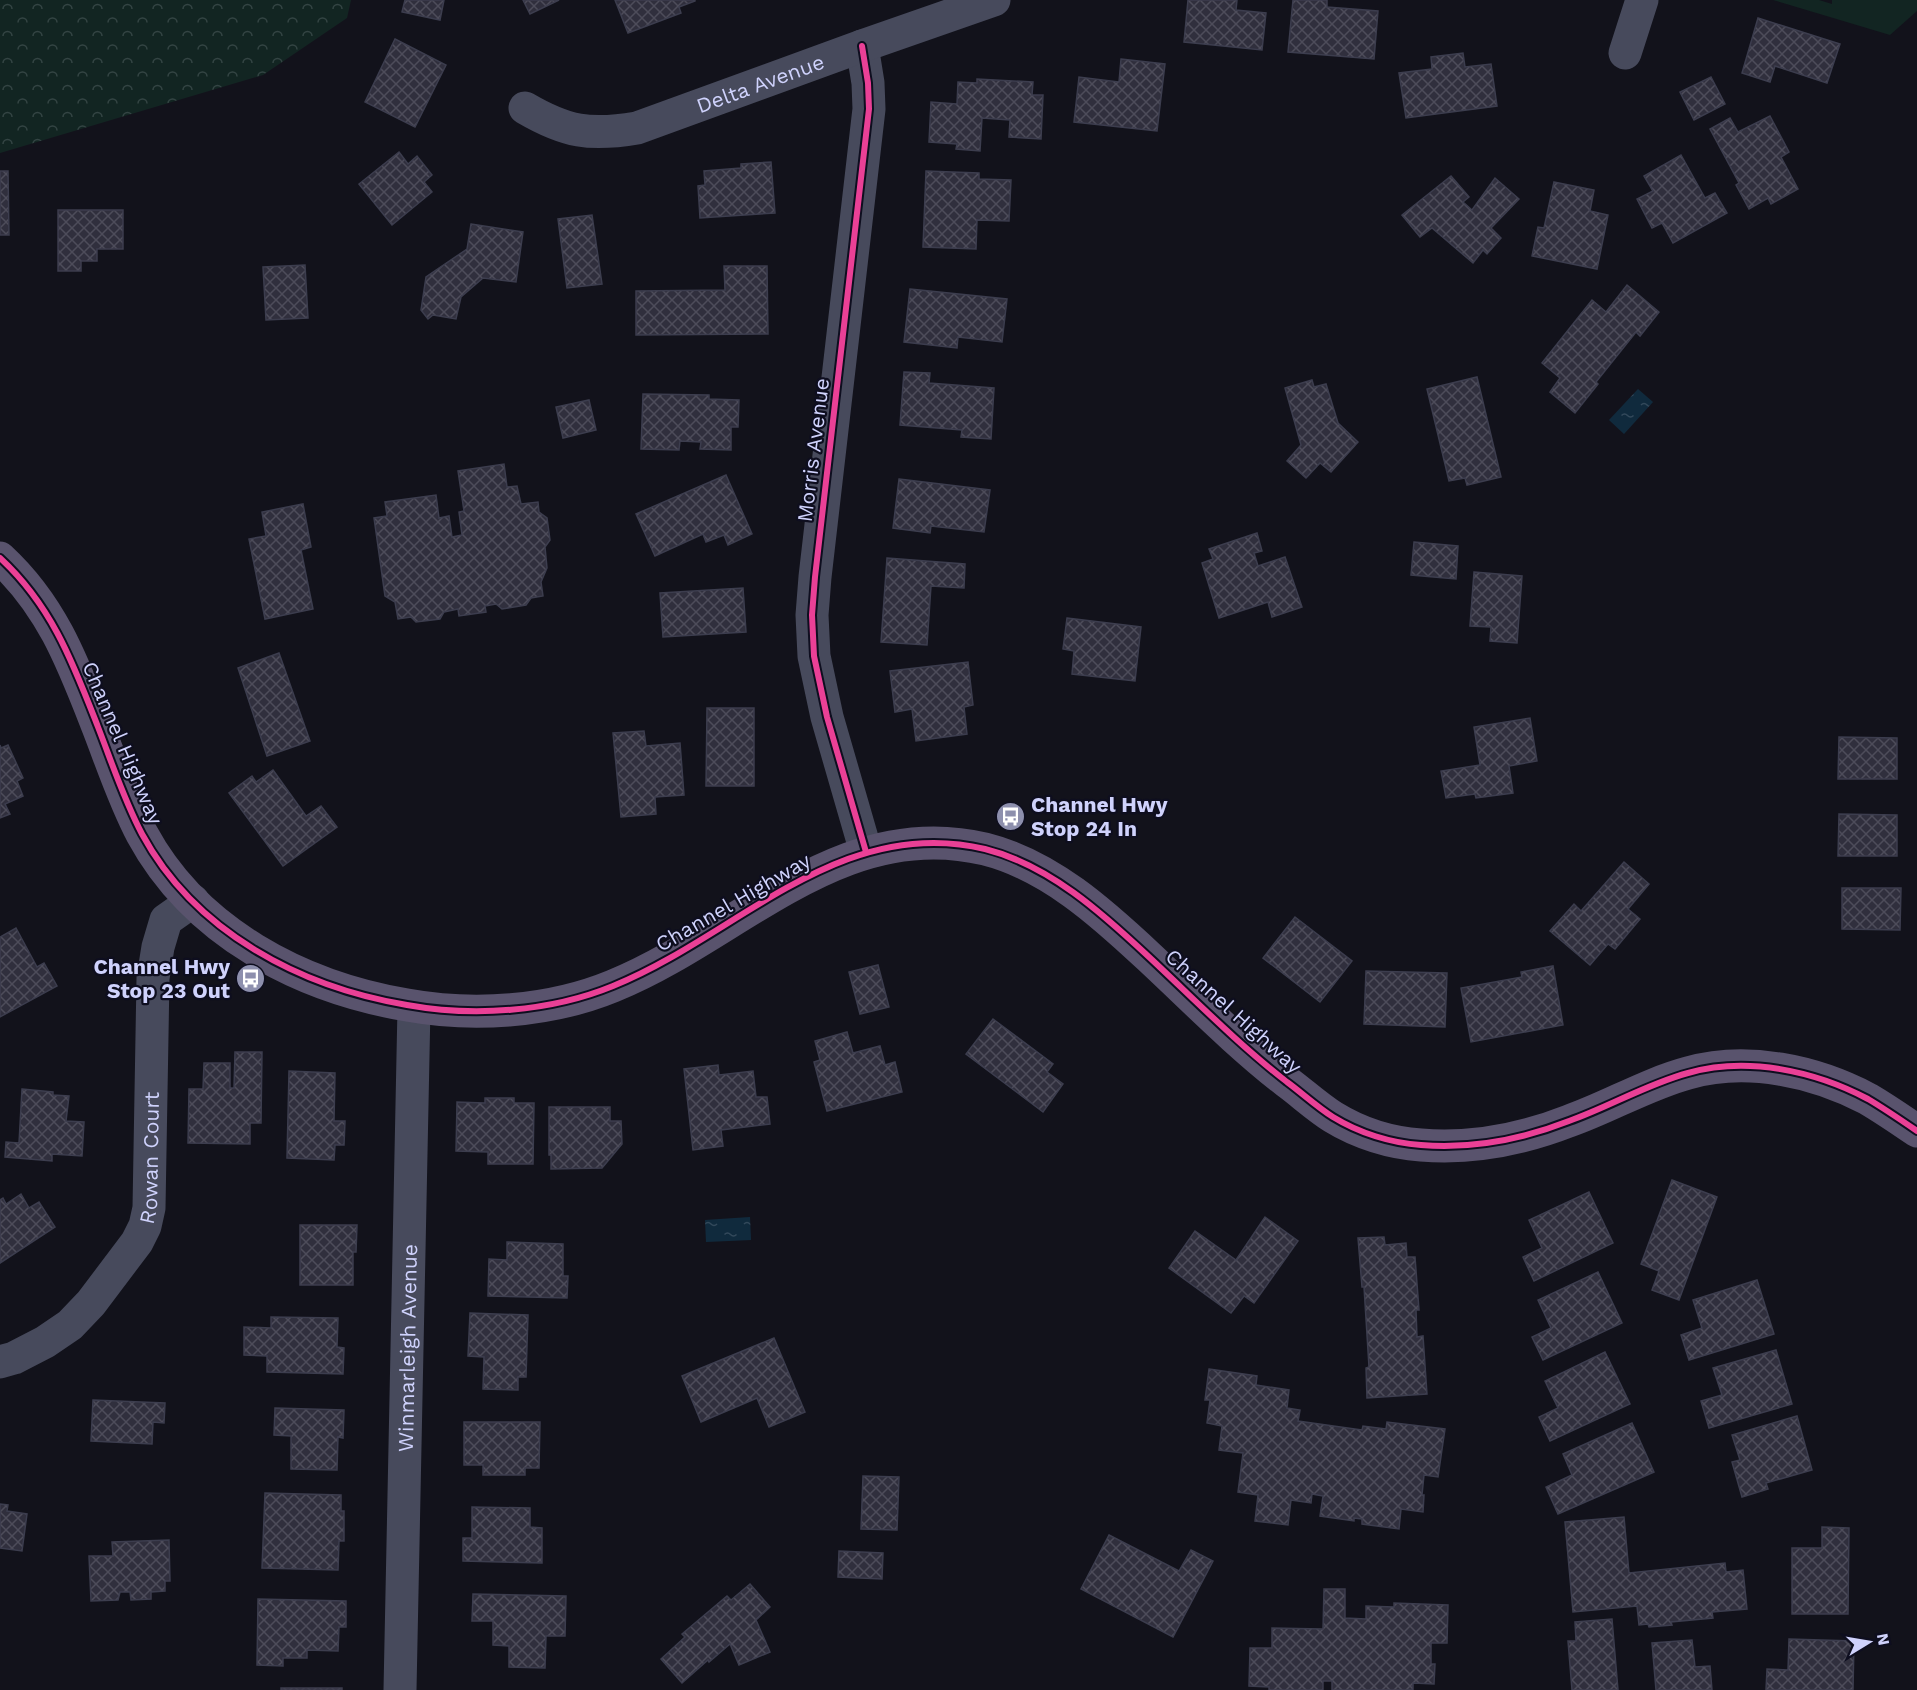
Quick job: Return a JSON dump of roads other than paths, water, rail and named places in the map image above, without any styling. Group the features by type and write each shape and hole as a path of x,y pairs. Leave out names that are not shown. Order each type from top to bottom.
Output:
{"main road":[{"name":"Channel Highway","path":"0,558 17,574 47,612 74,666 142,834 163,867 193,901 231,935 292,970 350,993 414,1007 463,1010 515,1009 575,999 612,987 680,953 805,877 866,852 903,844 958,844 986,849 1014,858 1072,892 1111,921 1267,1066 1331,1116 1362,1132 1416,1145 1444,1146 1505,1139 1570,1121 1670,1078 1692,1071 1744,1066 1768,1067 1842,1087 1869,1100 1917,1131"}],"street":[{"name":"Delta Avenue","path":"525,108 545,120 571,130 603,132 637,128 994,0"},
{"path":"1625,53 1642,0"},
{"name":"Morris Avenue","path":"862,46 868,83 869,109 812,615 814,656 827,717 866,852"},
{"name":"Rowan Court","path":"0,1362 14,1358 45,1342 70,1325 91,1303 131,1251 145,1226 149,1208 153,978 158,947 166,920 193,901"},
{"name":"Winmarleigh Avenue","path":"400,1690 414,1007"}],"water":[{"path":"1638,389 1653,402 1624,434 1609,420"},
{"path":"750,1217 751,1240 706,1242 705,1220"}],"place":[{"name":"Channel Hwy Stop 24 In","path":"1010,816"},
{"name":"Channel Hwy Stop 23 Out","path":"251,978"}]}
